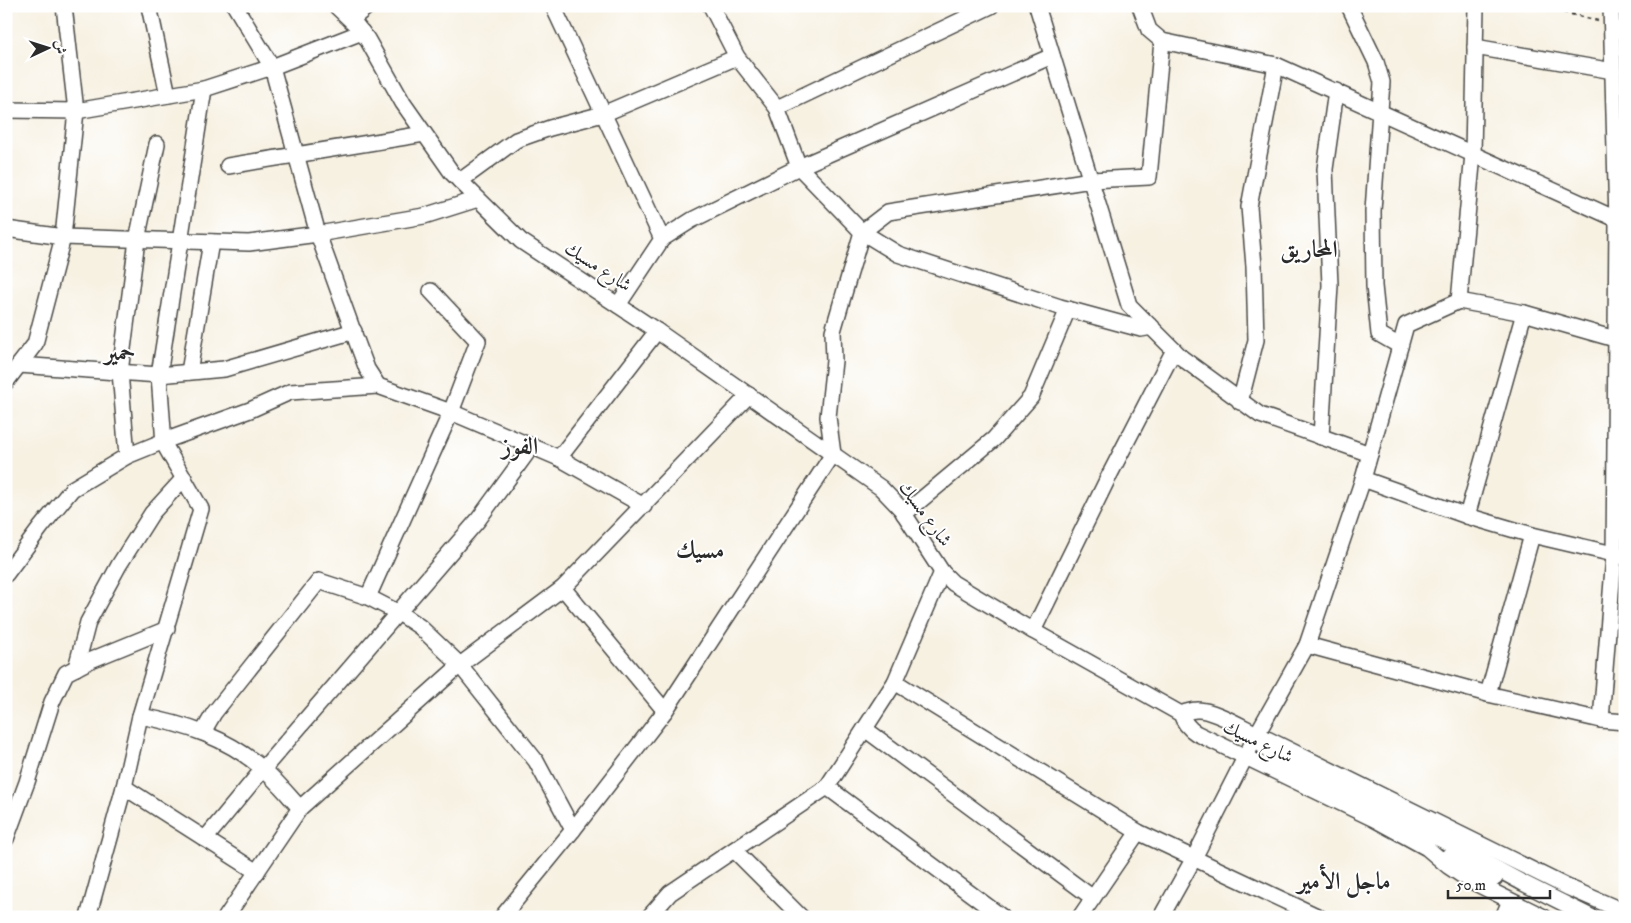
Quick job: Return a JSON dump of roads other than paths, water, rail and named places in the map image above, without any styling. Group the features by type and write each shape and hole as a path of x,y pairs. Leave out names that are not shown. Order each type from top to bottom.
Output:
{"street":[{"path":"6,382 35,344 63,236 76,110 64,6"},
{"path":"150,6 168,95"},
{"path":"234,6 272,67 318,234 368,369 378,386"},
{"name":"شارع مسيك","path":"336,6 362,32 373,48 403,103 452,173 522,241 657,330 882,488 904,514 942,572 954,583 1033,631 1181,714 1183,721 1191,730 1244,758 1374,819 1427,848 1448,866 1469,880 1544,917"},
{"path":"351,20 368,6"},
{"path":"553,6 662,239"},
{"path":"711,6 737,57 776,108 799,167 862,232 898,254 1068,309 1141,328 1152,327"},
{"path":"776,108 991,6"},
{"path":"1037,6 1129,305 1174,350 1240,402 1260,415 1370,454"},
{"path":"1140,6 1149,30 1162,41 1276,65 1621,222"},
{"path":"1349,6 1376,62 1382,82 1373,211 1374,286 1379,334 1400,346"},
{"path":"1459,301 1473,154 1476,6"},
{"path":"1601,720 1620,556 1615,339 1621,222 1613,71 1618,25 1611,6"},
{"path":"6,110 76,110 204,89 272,67 362,32"},
{"path":"502,917 573,830 665,711 833,454 828,417 834,361 833,331 862,232 888,212 1091,180 1149,177 1162,41"},
{"path":"1475,47 1613,71"},
{"path":"618,304 662,239 692,220 799,167 1052,56"},
{"path":"460,181 516,140 550,128 603,114 737,57"},
{"path":"1240,402 1256,340 1254,266 1249,207 1276,65"},
{"path":"88,917 124,786 140,716 201,510 164,444 159,375 204,89"},
{"path":"1321,437 1330,285 1325,169 1336,91"},
{"path":"228,166 424,134"},
{"path":"127,456 120,372 137,240 157,144"},
{"path":"6,229 63,236 249,243 318,234 424,216 478,199"},
{"path":"189,372 211,242"},
{"path":"368,597 451,412 478,341 431,292"},
{"path":"1161,917 1194,858 1244,758 1307,646 1363,479 1406,325 1459,301 1524,313 1615,339"},
{"path":"904,514 994,439 1031,397 1068,309"},
{"path":"1467,516 1524,313"},
{"path":"559,458 657,330"},
{"path":"19,365 159,375 189,372 224,368 354,331"},
{"path":"1033,631 1110,474 1174,350"},
{"path":"6,574 72,489 127,456 250,410 290,392 378,386 451,412 559,458 644,506"},
{"path":"226,917 300,808 460,665 563,588 749,395"},
{"path":"205,838 478,520 532,446"},
{"path":"76,668 88,622 119,565 152,513 184,478"},
{"path":"1363,479 1467,516 1532,535 1620,556"},
{"path":"1488,694 1532,535"},
{"path":"649,917 670,893 827,787 895,682 942,572"},
{"path":"203,732 214,713 319,580 368,597 399,613 420,627 460,665 536,762 573,830"},
{"path":"563,588 665,711"},
{"path":"6,839 27,782 52,702 66,673 166,630"},
{"path":"1307,646 1488,694 1601,720 1625,722"},
{"path":"895,682 1138,832 1319,917"},
{"path":"1181,714 1190,710 1203,710 1257,734 1567,888 1625,912"},
{"path":"140,716 172,722 203,732 234,748 263,769 300,808"},
{"path":"865,729 1093,898"},
{"path":"1257,734 1263,746 1274,756 1591,917"},
{"path":"124,786 257,872"},
{"path":"827,787 1002,917"},
{"path":"1080,917 1138,832"},
{"path":"1427,848 1505,882 1577,917"},
{"path":"734,850 801,917"},
{"path":"1503,917 1510,901"}],"district":[{"name":"المحاريق","path":"1309,250"},
{"name":"حمير","path":"120,353"},
{"name":"الفوز","path":"520,447"},
{"name":"مسيك","path":"700,551"},
{"name":"ماجل الأمير","path":"1344,882"}]}
